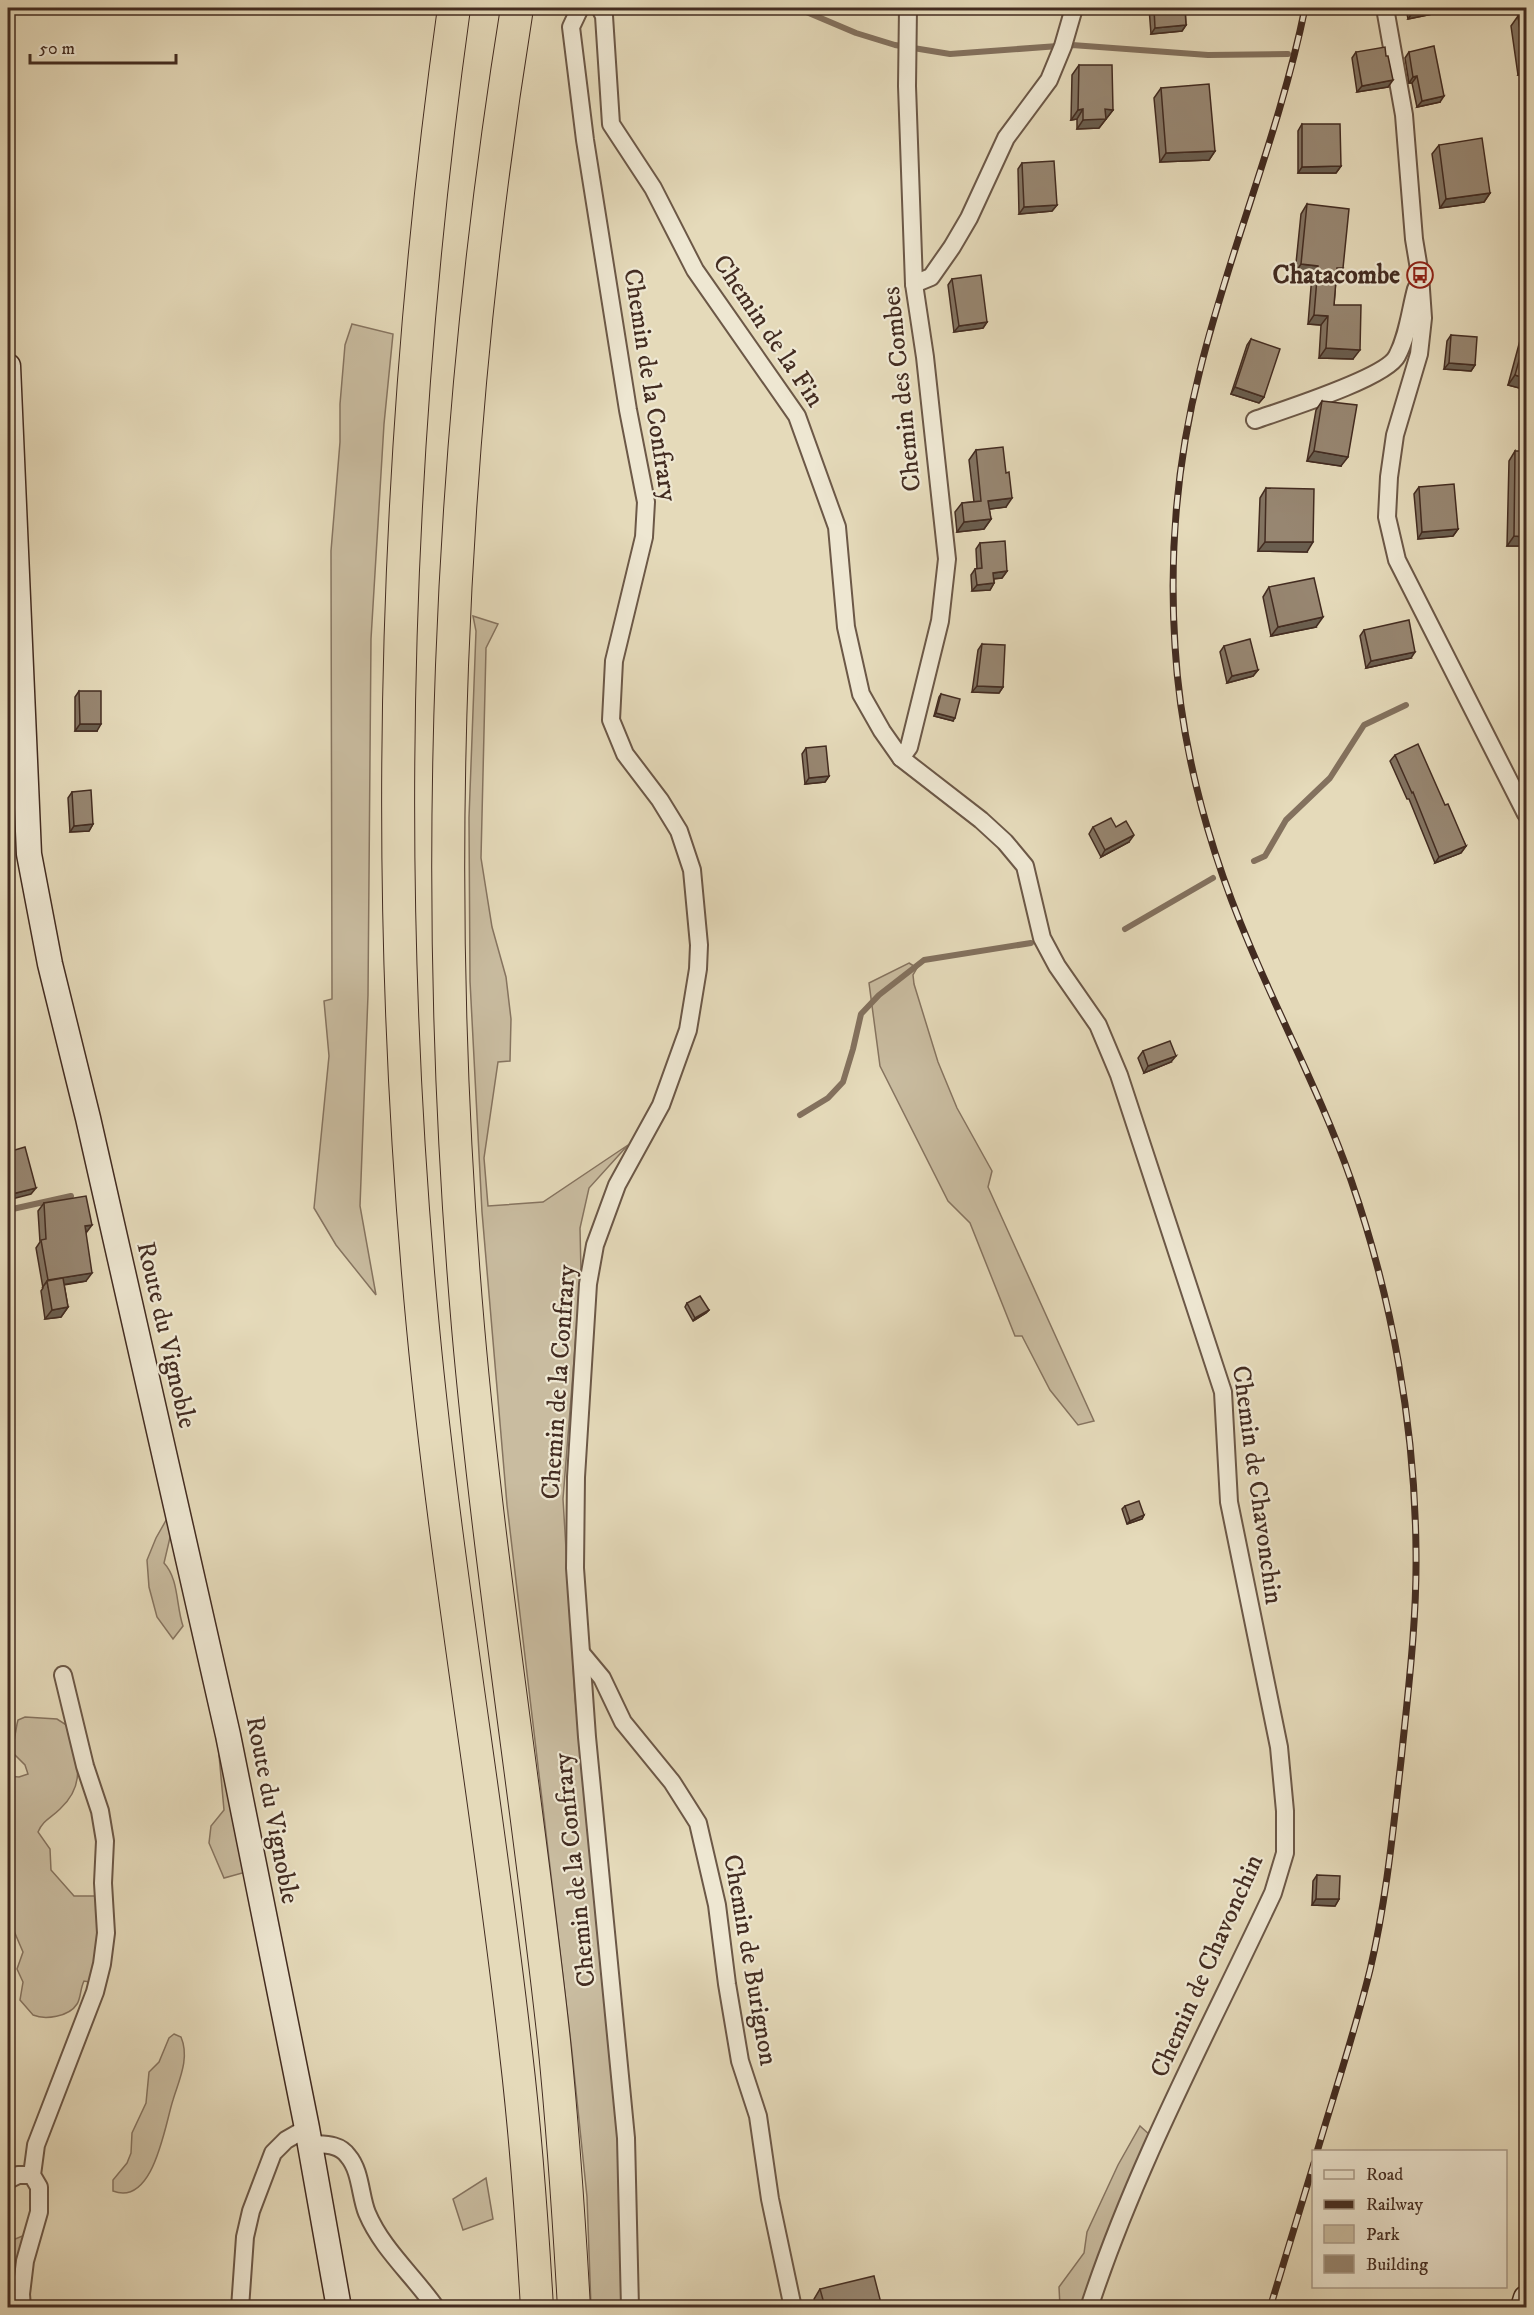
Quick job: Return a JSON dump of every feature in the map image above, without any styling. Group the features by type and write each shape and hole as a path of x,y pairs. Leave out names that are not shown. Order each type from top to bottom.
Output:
{"highway":[{"path":"454,8 428,213 404,528 399,655 397,824 402,1032 406,1120 423,1330 455,1597 516,2053 528,2175 537,2307"},
{"path":"517,8 488,212 467,417 459,532 450,794 452,1040 468,1330 496,1589 554,2040 564,2147 573,2307"}],"street":[{"name":"Chemin de la Confrary","path":"580,8 572,27 585,140 628,410 646,502 644,537 614,661 611,720 625,754 660,800 679,831 692,870 699,945 698,969 688,1030 660,1105 617,1185 595,1245 588,1284 576,1477 575,1568 594,1821 626,2138 630,2307"},
{"name":"Chemin de la Fin","path":"600,8 604,16 611,124 653,188 695,270 797,416 837,527 846,627 861,694 882,731 901,758"},
{"name":"Chemin des Combes","path":"901,758 909,747 940,621 947,559 925,357 914,284 907,86 908,8"},
{"path":"914,284 931,277 952,248 969,218 1006,138 1048,80 1063,46 1074,8"},
{"path":"1385,8 1404,115 1423,318 1419,354 1395,435 1389,477 1387,518 1397,560 1527,814"},
{"path":"1255,420 1384,369 1396,358 1406,335 1420,275"},
{"name":"Route du Vignoble","path":"8,366 29,854 50,964 88,1118 228,1735 308,2136 339,2307"},
{"name":"Chemin de Chavonchin","path":"901,758 981,820 1005,842 1025,866 1042,938 1057,966 1098,1025 1119,1075 1223,1392 1229,1502 1279,1748 1287,1835 1280,1871 1268,1903 1142,2168 1089,2307"},
{"name":"Chemin de Burignon","path":"582,1654 602,1678 623,1722 672,1782 698,1823 717,1905 740,2061 758,2116 770,2199 792,2307"},
{"path":"22,2307 21,2294 25,2261 39,2212 39,2187 32,2175 36,2145 95,1992 106,1933 103,1883 105,1840 100,1811 85,1766 63,1675"},
{"path":"240,2307 245,2237 251,2211 273,2153 286,2140 308,2136 335,2145 348,2156 357,2174 367,2213 382,2241 436,2307"},
{"path":"8,2181 18,2175 32,2175"},
{"path":"1523,2307 1527,2298"}],"green space":[{"path":"352,324 393,334 384,424 371,639 368,995 360,1206 376,1295 336,1245 314,1208 329,1056 324,1001 332,999 331,551 345,345"},
{"path":"473,616 498,624 486,648 481,858 492,927 506,977 511,1019 510,1061 498,1062 484,1158 488,1206 543,1202 628,1145 589,1188 580,1228 581,1272 563,1499 575,1698 615,2080 625,2307 591,2307 587,2197 572,2052 507,1505 482,1212 470,981 469,818 476,631"},
{"path":"909,963 917,968 913,975 914,984 938,1062 957,1108 992,1171 988,1187 1094,1421 1078,1425 1050,1390 1022,1336 1015,1336 970,1223 948,1201 880,1066 869,983"},
{"path":"169,1515 172,1529 164,1563 175,1585 183,1626 173,1639 157,1617 149,1587 147,1560"},
{"path":"25,1717 57,1719 68,1726 78,1770 77,1780 69,1799 38,1832 50,1849 51,1870 74,1896 94,1896 98,1899 106,1921 89,1982 84,1981 77,2004 63,2015 50,2017 33,2015 20,2000 23,1982 17,1969 23,1952 8,1917 8,1776 19,1777 28,1774 25,1765 12,1752 18,1720"},
{"path":"225,1747 246,1872 224,1878 209,1843 211,1826 224,1810 219,1755"},
{"path":"174,2034 181,2037 184,2061 155,2160 148,2176 139,2187 127,2193 113,2191 113,2180 127,2163 131,2153 132,2133 146,2103 149,2072 159,2062 169,2038"},
{"path":"1140,2126 1151,2136 1088,2307 1060,2307 1059,2287 1084,2253 1087,2232 1118,2165"},
{"path":"486,2178 493,2219 463,2230 453,2199"},
{"path":"39,2229 27,2269 26,2307 8,2308 8,2242"}],"building":[{"path":"1154,8 1185,8 1186,25 1155,28"},
{"path":"1527,15 1527,65 1525,65 1518,16"},
{"path":"1434,46 1444,96 1422,101 1417,76 1413,77 1409,52"},
{"path":"1385,47 1393,80 1362,86 1356,52"},
{"path":"1079,65 1112,65 1113,110 1105,109 1106,119 1083,120 1083,109 1078,110"},
{"path":"1209,84 1215,151 1166,153 1161,88"},
{"path":"1302,124 1340,124 1341,166 1302,167"},
{"path":"1482,138 1490,193 1446,199 1439,145"},
{"path":"1054,161 1057,205 1024,207 1022,163"},
{"path":"1307,204 1349,209 1343,268 1337,268 1334,305 1361,305 1360,350 1326,348 1328,316 1314,315 1318,266 1301,264"},
{"path":"981,275 987,322 959,326 952,279"},
{"path":"1527,332 1527,379 1515,375"},
{"path":"1451,335 1477,337 1475,365 1449,363"},
{"path":"1251,339 1280,349 1264,397 1235,387"},
{"path":"1322,401 1357,405 1348,457 1314,451"},
{"path":"1003,447 1012,498 988,501 991,519 964,522 962,503 981,501 976,450"},
{"path":"1515,451 1527,451 1527,537 1514,536"},
{"path":"1454,484 1458,529 1422,532 1419,487"},
{"path":"1266,488 1314,489 1313,542 1265,542"},
{"path":"1005,541 1007,571 993,573 994,583 977,585 975,569 982,568 980,543"},
{"path":"1314,578 1323,617 1278,627 1269,587"},
{"path":"1409,620 1415,652 1371,661 1364,630"},
{"path":"1250,639 1258,670 1232,676 1224,646"},
{"path":"982,644 1005,645 1003,687 977,686"},
{"path":"79,691 101,691 101,724 80,724"},
{"path":"941,694 960,699 955,718 936,713"},
{"path":"1418,744 1466,846 1439,857 1413,792 1395,755"},
{"path":"826,746 829,776 809,778 806,748"},
{"path":"91,790 93,824 74,826 72,792"},
{"path":"1111,818 1116,827 1126,821 1134,835 1105,850 1093,827"},
{"path":"1170,1041 1176,1056 1148,1066 1143,1051"},
{"path":"25,1147 36,1188 8,1195 8,1152"},
{"path":"86,1196 92,1225 85,1226 92,1273 48,1280 41,1240 46,1239 44,1203"},
{"path":"63,1278 68,1307 52,1310 47,1281"},
{"path":"700,1296 709,1310 695,1318 687,1303"},
{"path":"1139,1501 1144,1515 1130,1521 1125,1506"},
{"path":"1317,1875 1340,1876 1339,1899 1316,1899"},
{"path":"874,2276 882,2307 825,2307 820,2289"}],"waterway":[{"path":"797,8 856,33 895,45 950,54 1072,45 1208,55 1288,54"},
{"path":"1254,861 1265,856 1286,820 1330,778 1364,725 1406,705"},
{"path":"1125,929 1213,878"},
{"path":"800,1115 828,1098 843,1082 861,1014 879,995 924,960 1031,943"},
{"path":"8,1210 71,1196"}],"railway":[{"path":"1305,8 1295,54 1212,324 1192,404 1180,472 1174,542 1173,611 1183,723 1199,799 1235,910 1328,1121 1366,1225 1389,1316 1406,1410 1411,1457 1415,1504 1415,1604 1412,1656 1388,1866 1370,1970 1318,2150"},
{"path":"1270,2308 1312,2170"}],"place":[{"name":"Chatacombe","path":"1420,275"}]}
